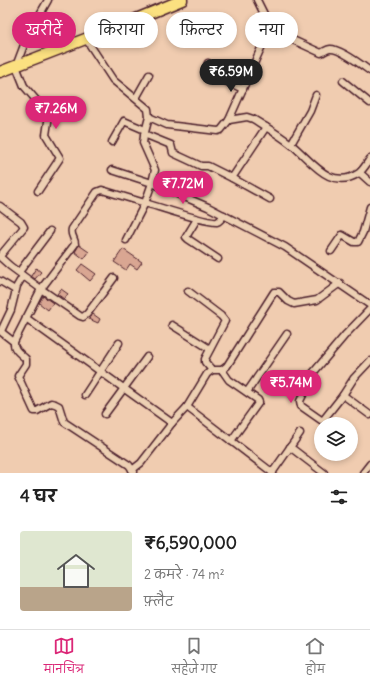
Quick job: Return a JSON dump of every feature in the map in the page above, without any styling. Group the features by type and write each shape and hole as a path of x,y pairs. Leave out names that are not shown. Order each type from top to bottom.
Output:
{"highway":[{"path":"0,72 17,62 168,0"},
{"path":"152,12 182,0"},
{"path":"0,66 17,62 84,40"}],"street":[{"path":"38,191 60,158 46,135 49,114 24,86 17,62 27,37 48,0"},
{"path":"257,0 263,12"},
{"path":"298,42 321,53 328,49 334,49 354,59 370,71"},
{"path":"92,48 112,80 148,109 149,117 143,144 155,170 145,203 126,240"},
{"path":"149,117 167,125 218,131 221,130 230,120 242,89 261,48"},
{"path":"208,63 205,72 242,89"},
{"path":"136,98 150,75"},
{"path":"343,81 370,103"},
{"path":"291,144 310,111 316,95"},
{"path":"230,120 247,117 266,126 291,144 323,174 330,177 344,179 360,173 370,159"},
{"path":"112,142 124,121 171,146 173,153 192,163 201,166 208,166 270,199"},
{"path":"232,178 266,126"},
{"path":"112,170 152,183 224,216 285,247 340,283 370,305 313,373 300,406 321,420 324,420 344,395 354,378 370,361"},
{"path":"360,173 370,182"},
{"path":"224,216 217,222 197,219 102,190 97,192 72,229 71,232 75,240 75,244 41,289 14,342 15,349 26,359 26,364 18,376 34,411 37,411 51,403 59,406 64,422 129,465 134,472 172,423 187,407 207,374 212,370 222,370 230,362 274,292 279,292 288,301 294,304 316,300 340,283"},
{"path":"0,206 21,222 24,228 0,256 41,289 80,316 83,317 87,314 114,278"},
{"path":"331,251 342,235 354,242 358,242 363,232 370,207"},
{"path":"197,219 186,236 188,239 218,259"},
{"path":"14,342 0,331 11,310 15,290 21,274 50,231"},
{"path":"0,281 15,290"},
{"path":"188,291 221,316 224,321 224,324 210,349 205,362 212,370"},
{"path":"26,318 172,423"},
{"path":"172,325 210,349"},
{"path":"247,392 287,334"},
{"path":"85,395 119,343"},
{"path":"105,414 147,357"},
{"path":"222,370 229,380 259,402 231,441"},
{"path":"344,395 370,415"},
{"path":"187,407 272,473 300,433"},
{"path":"290,447 324,473"},
{"path":"363,473 370,464"}],"building":[{"path":"79,245 89,252 84,259 75,252"},
{"path":"123,249 142,262 137,269 130,264 126,270 114,262"},
{"path":"82,264 96,274 90,281 77,270"},
{"path":"36,268 41,272 35,279 31,276"},
{"path":"61,289 68,294 64,299 57,294"},
{"path":"43,296 53,303 48,310 39,303"},
{"path":"93,314 100,319 98,323 89,319"}]}
